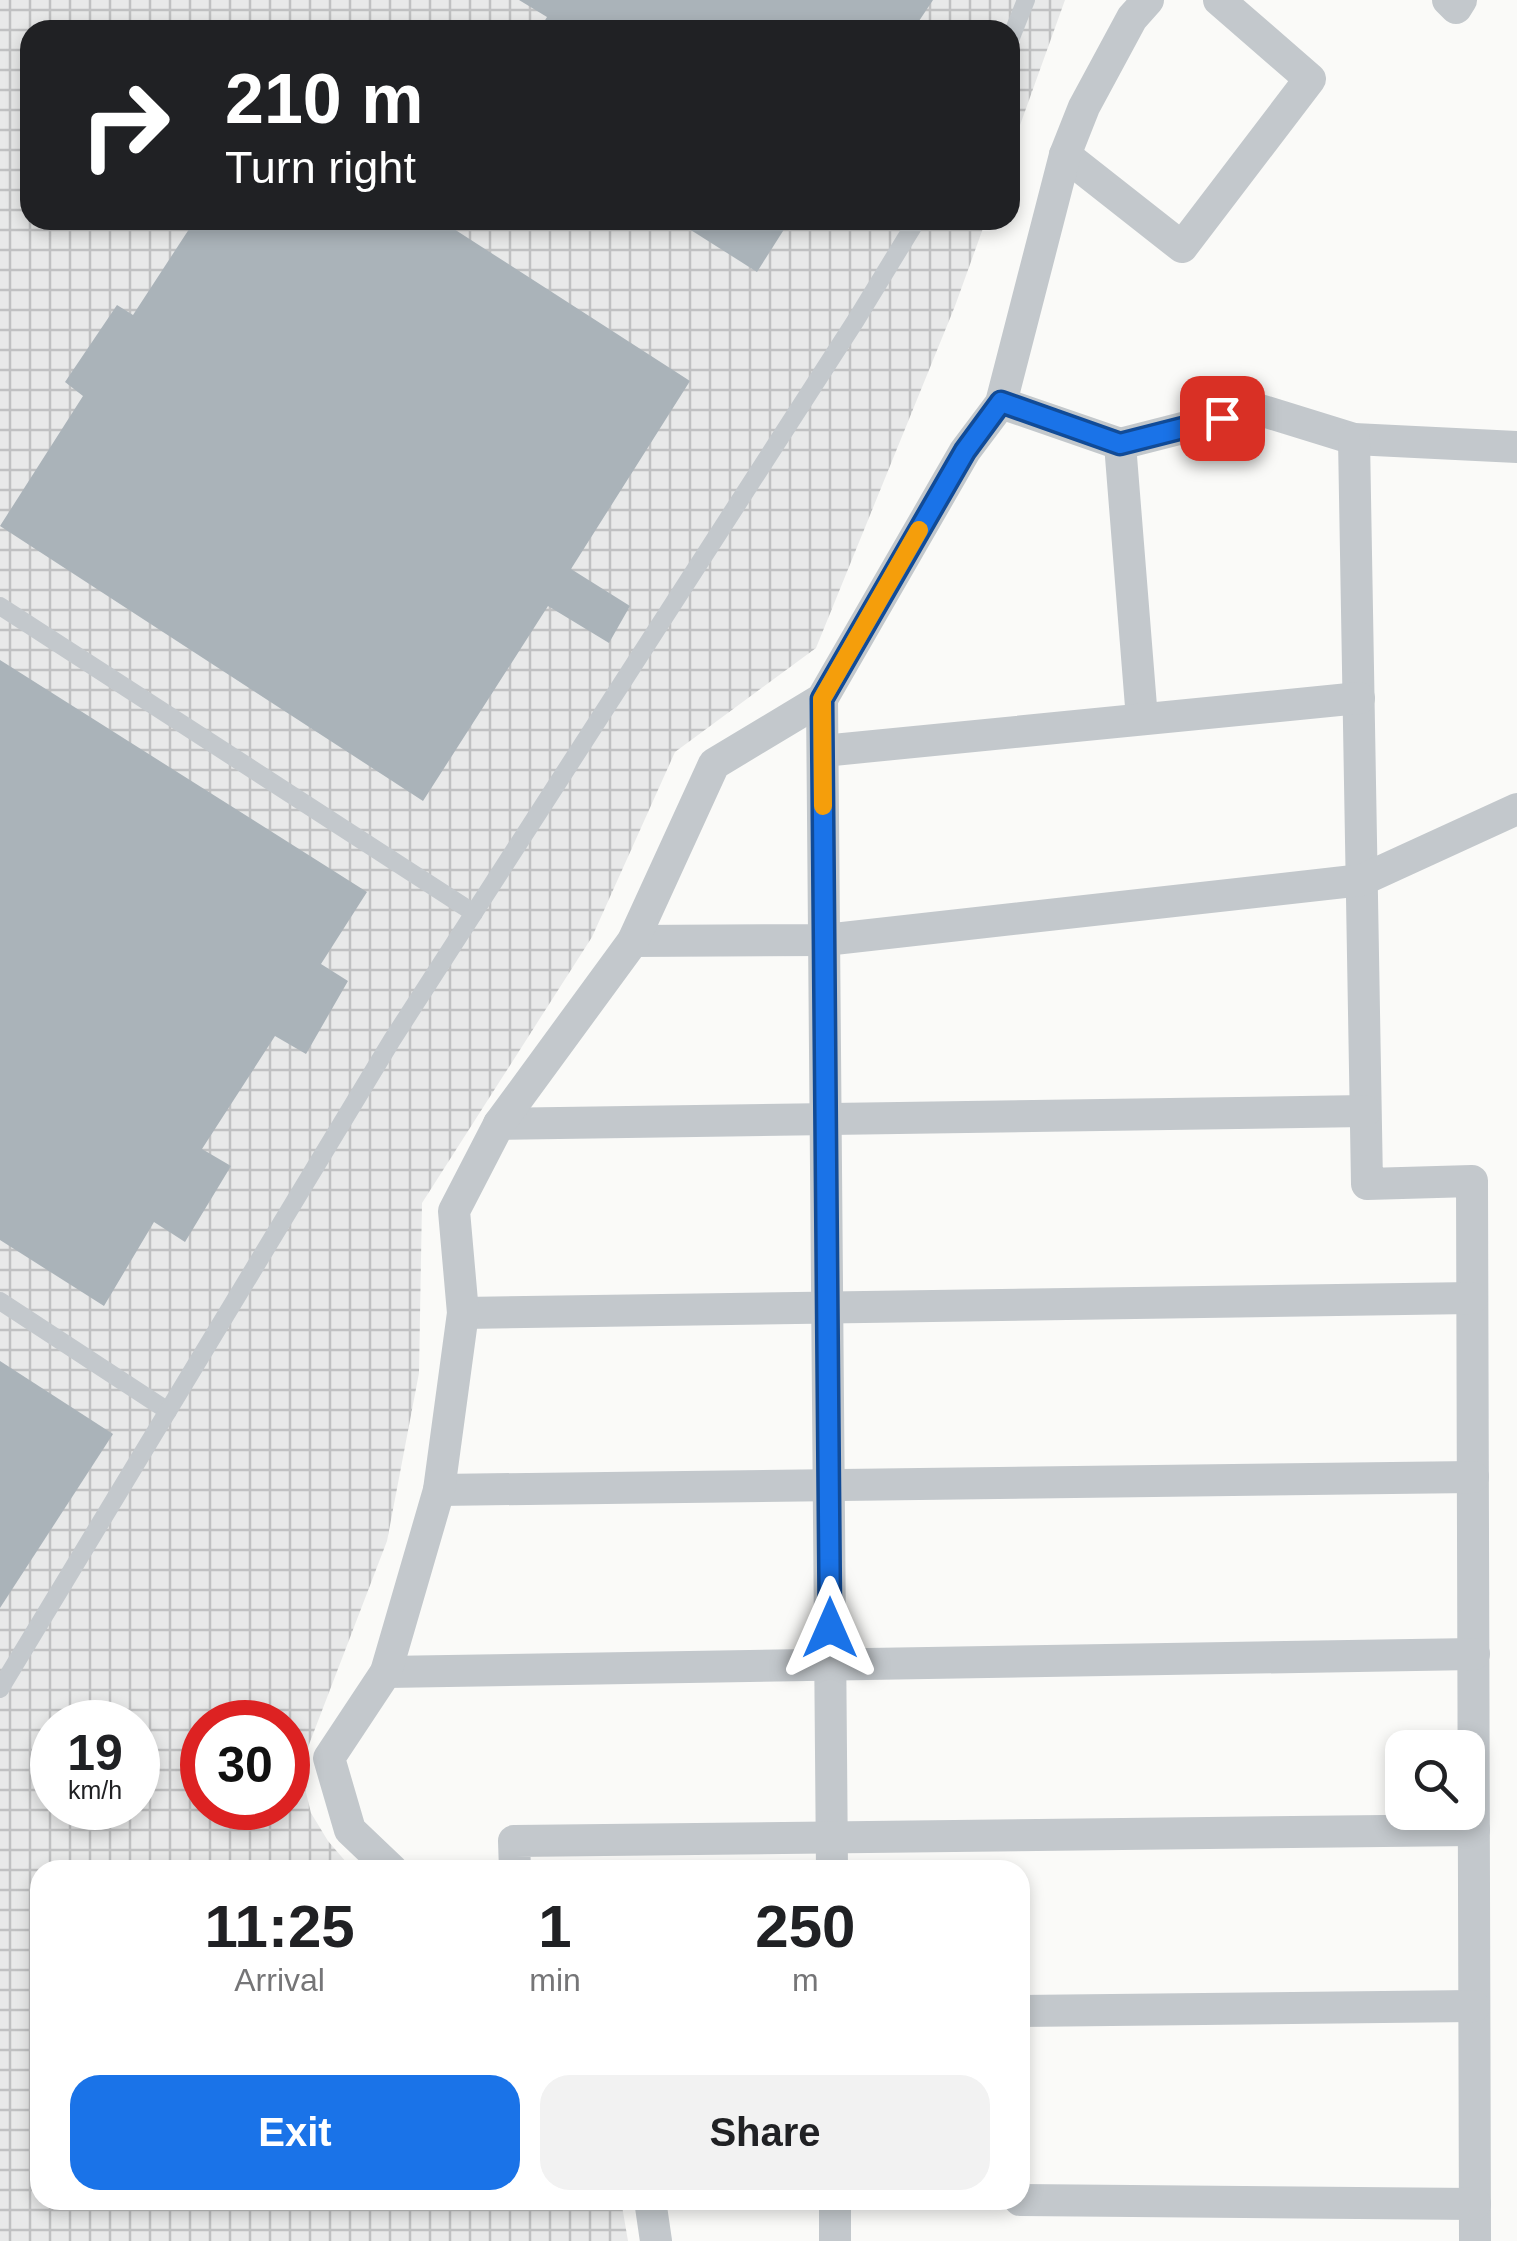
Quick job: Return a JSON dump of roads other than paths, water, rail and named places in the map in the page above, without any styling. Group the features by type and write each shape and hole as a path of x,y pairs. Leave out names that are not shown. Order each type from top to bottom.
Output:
{"street":[{"path":"382,1860 350,1830 330,1758 386,1672 439,1490 463,1313 454,1210 499,1124 632,942 714,764 822,699 965,451 1001,402 1064,155 1084,107 1132,18 1148,0"},
{"path":"1064,155 1182,247 1310,79 1219,0"},
{"path":"1448,0 1456,8 1461,0"},
{"path":"1001,402 1120,444 1257,409 1354,439 1517,447"},
{"path":"1354,439 1366,1184 1472,1182 1474,1730"},
{"path":"1120,444 1142,719"},
{"path":"823,750 1359,698"},
{"path":"822,699 832,1854"},
{"path":"632,942 824,940 1362,880 1517,809"},
{"path":"499,1124 1365,1111"},
{"path":"463,1313 1472,1298"},
{"path":"439,1490 1473,1477"},
{"path":"386,1672 1474,1654"},
{"path":"515,1860 514,1841 832,1854 1474,1830 1475,2241"},
{"path":"1030,2010 1474,2006"},
{"path":"1030,2200 1475,2204"},
{"path":"651,2210 656,2241"},
{"path":"834,2210 835,2241"}],"lane":[{"path":"0,1688 392,1040 911,230"},
{"path":"0,606 474,912"},
{"path":"0,1300 168,1411"}]}
